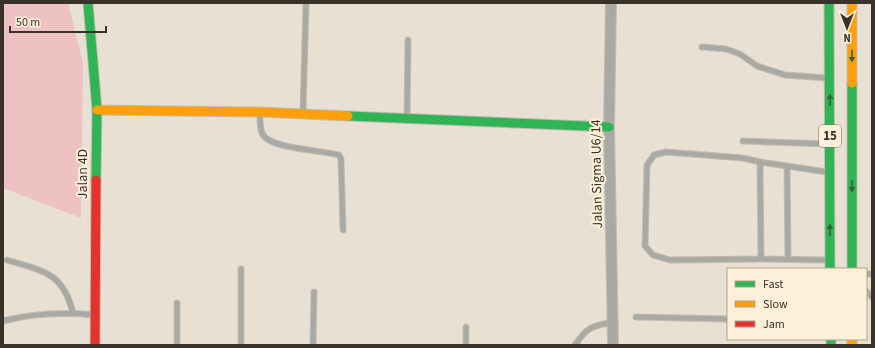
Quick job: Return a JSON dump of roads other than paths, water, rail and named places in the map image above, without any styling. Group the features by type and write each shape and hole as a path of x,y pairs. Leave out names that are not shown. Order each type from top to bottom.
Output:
{"main road":[{"name":"Jalan 4D","path":"88,3 97,110 95,345"},
{"name":"15","path":"828,3 830,78 830,264"},
{"name":"15","path":"852,3 852,268"},
{"path":"97,110 259,112 609,128"}],"street":[{"name":"Jalan Sigma U6/14","path":"611,3 609,128 613,345"}],"lane":[{"path":"303,114 306,3"},
{"path":"407,118 408,40"},
{"path":"702,47 726,49 740,54 757,66 786,75 830,78"},
{"path":"259,112 262,133 267,140 281,146 327,151 339,155 341,159 343,230"},
{"path":"743,141 830,144"},
{"path":"830,172 760,162 743,158 666,152 654,155 647,164 645,246 653,255 670,260 788,259 830,264"},
{"path":"760,162 761,259"},
{"path":"787,166 788,259"},
{"path":"7,260 47,272 66,291 73,313"},
{"path":"241,269 241,345"},
{"path":"313,345 314,292"},
{"path":"177,303 177,345"},
{"path":"3,321 27,314 73,313 96,316"},
{"path":"636,317 727,320"},
{"path":"575,345 586,330 594,326 613,322"},
{"path":"466,327 466,345"}]}
